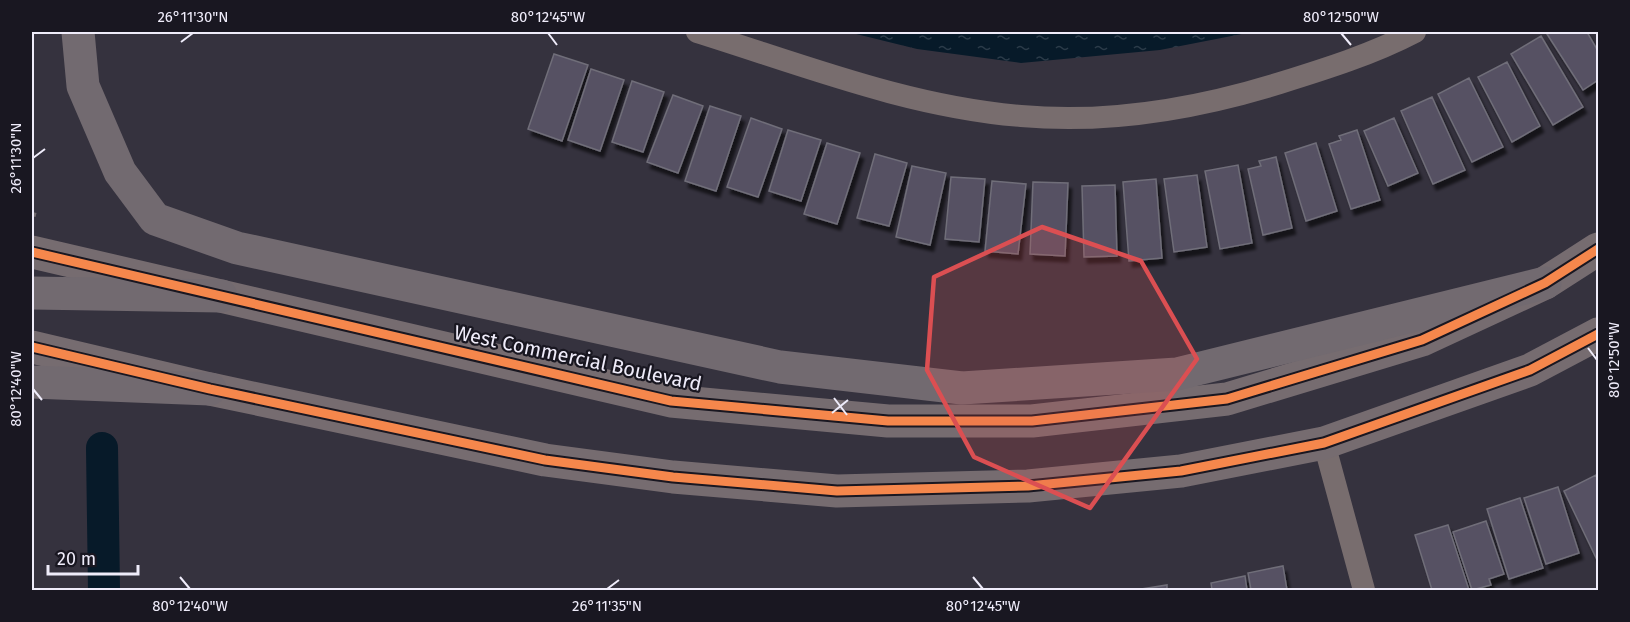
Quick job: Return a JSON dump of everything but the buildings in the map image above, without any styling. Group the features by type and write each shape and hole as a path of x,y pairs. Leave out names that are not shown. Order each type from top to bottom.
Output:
{"highway":[{"path":"78,32 83,86 120,172 155,219 237,248 780,367 962,388 1177,374 1545,283"},
{"name":"West Commercial Boulevard","path":"34,252 671,400 888,420 1032,421 1227,399 1422,340 1545,283 1599,249"},
{"path":"32,293 221,296"},
{"path":"34,348 545,460 673,477 837,491 1028,486 1181,471 1324,443 1530,370 1599,334"},
{"path":"32,382 210,388"}],"street":[{"path":"697,32 891,93 978,111 1065,118 1162,112 1215,101 1312,73 1415,32"},
{"path":"1324,443 1364,591"}],"highlighted area":[{"path":"1042,227 1141,261 1197,359 1090,508 974,457 927,370 934,277"}],"water":[{"path":"848,32 1252,32 1160,50 1021,63 917,49"}],"waterway":[{"path":"102,448 104,590"}],"cycle path":[{"path":"32,252 671,401 888,421 1032,421 1227,399 1422,340 1545,283 1598,249"},
{"path":"32,347 210,389 545,460 673,477 837,491 1028,486 1181,471 1324,443 1530,370 1598,334"}]}
